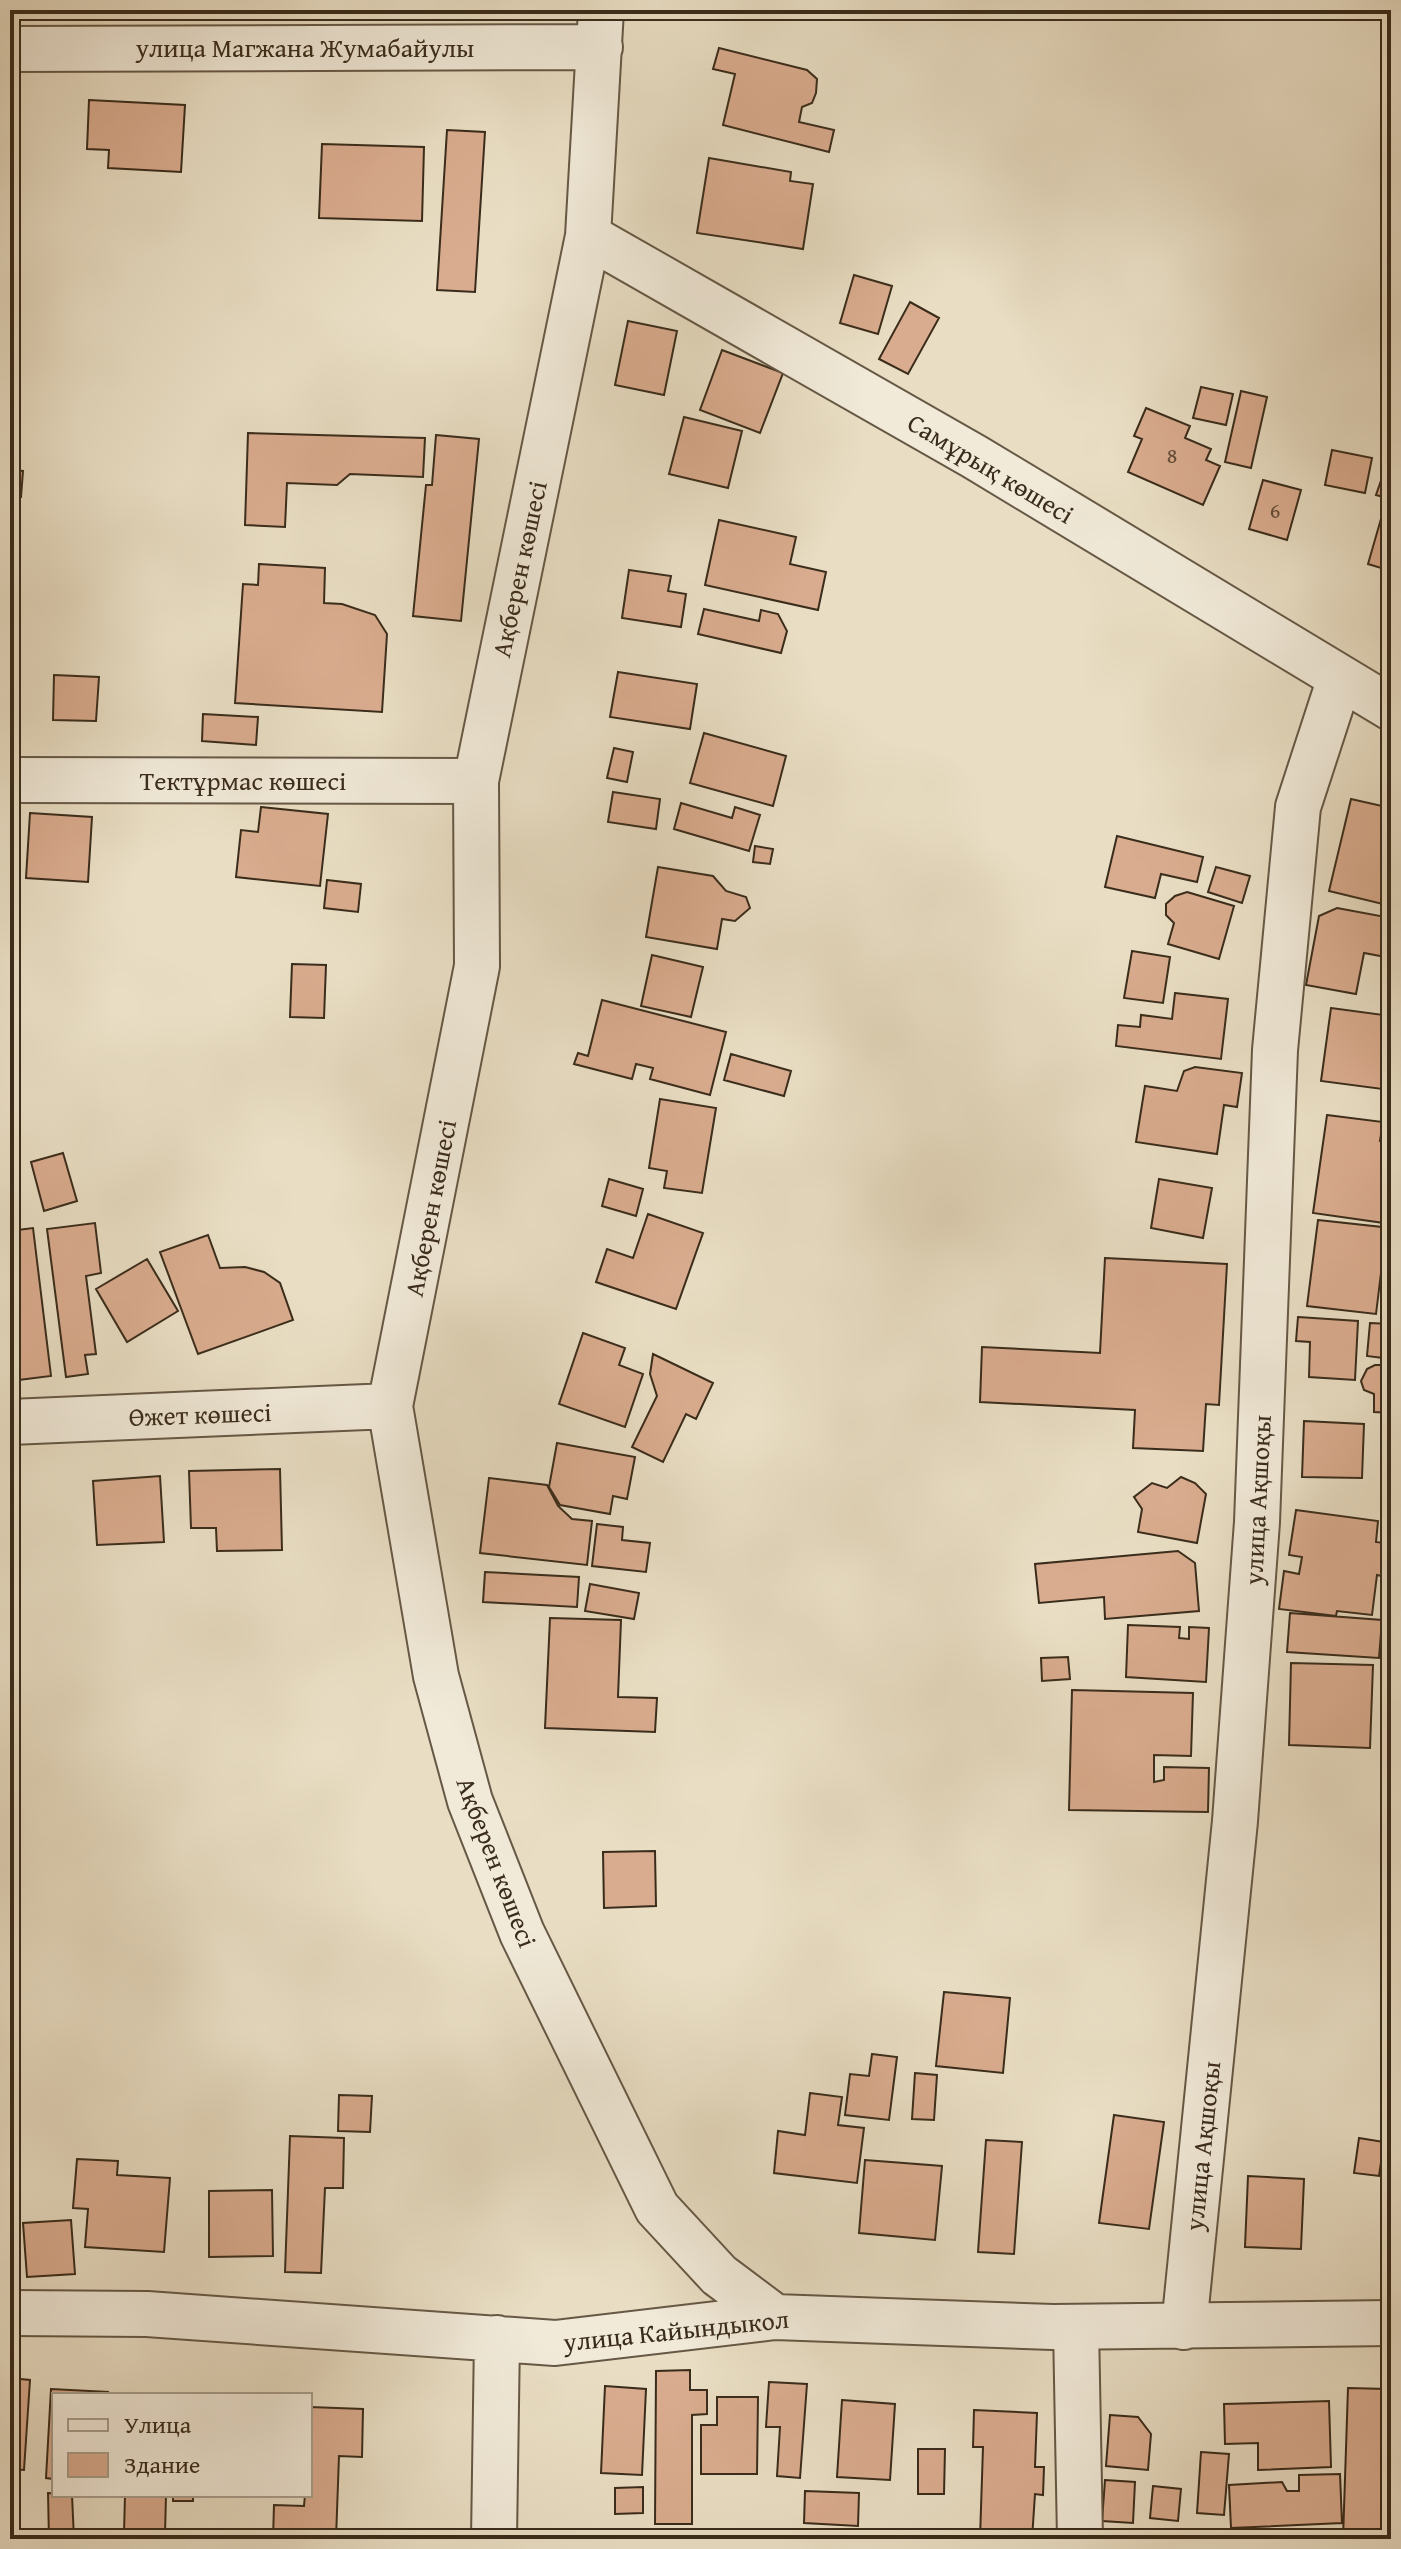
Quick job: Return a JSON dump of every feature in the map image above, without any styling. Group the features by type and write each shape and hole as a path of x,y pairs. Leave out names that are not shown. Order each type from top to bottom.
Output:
{"street":[{"name":"улица Магжана Жумабайулы","path":"10,49 601,28"},
{"name":"Ақберен көшесі","path":"601,28 588,236 476,781 477,966 390,1406 436,1676 470,1801 522,1933 657,2208 719,2275 775,2317"},
{"name":"Самұрық көшесі","path":"588,236 975,457 1391,708"},
{"name":"улица Ақшоқы","path":"1184,2327 1242,1727 1257,1522 1275,1050 1295,838 1298,807 1340,678"},
{"name":"Тектұрмас көшесі","path":"10,780 476,781"},
{"name":"Өжет көшесі","path":"10,1422 390,1406"},
{"name":"улица Кайындыкол","path":"10,2313 147,2314 555,2343 775,2317 1076,2327 1391,2323"},
{"path":"1076,2327 1080,2539"},
{"path":"494,2539 497,2338"}],"building":[{"path":"719,48 807,70 817,79 812,103 802,107 799,122 834,130 829,152 723,125 735,74 713,69"},
{"path":"89,100 185,105 181,172 108,168 109,150 87,149"},
{"path":"447,130 485,132 475,292 437,290"},
{"path":"322,144 424,147 422,221 319,218"},
{"path":"709,158 791,172 790,181 813,184 803,249 697,233"},
{"path":"854,275 892,286 878,334 840,323"},
{"path":"910,302 939,318 908,374 879,359"},
{"path":"628,321 677,331 664,395 615,385"},
{"path":"722,350 783,373 760,433 700,410"},
{"path":"1201,387 1233,394 1226,425 1193,418"},
{"path":"1241,391 1267,397 1251,468 1225,462"},
{"path":"1146,408 1190,426 1185,438 1211,449 1206,460 1220,466 1203,505 1128,472 1142,439 1134,436"},
{"path":"684,417 742,431 728,488 669,474"},
{"path":"248,433 425,438 423,477 350,474 337,485 287,483 285,527 245,525"},
{"path":"436,435 479,439 461,621 413,616 426,485 432,485"},
{"path":"1332,450 1372,458 1365,493 1325,485"},
{"path":"1385,469 1391,470 1391,571 1368,564 1387,498 1376,495"},
{"path":"10,470 23,471 21,497 10,496"},
{"path":"1263,480 1301,490 1287,540 1249,529"},
{"path":"719,520 796,537 790,564 826,572 818,610 705,585"},
{"path":"259,564 325,568 324,603 342,604 375,615 387,634 382,712 235,703 243,584 258,585"},
{"path":"629,570 671,576 668,591 686,594 681,627 622,618"},
{"path":"704,609 759,621 761,610 778,614 787,631 781,653 698,634"},
{"path":"618,672 697,684 690,729 610,717"},
{"path":"54,675 99,677 96,721 53,720"},
{"path":"203,714 258,717 256,745 202,741"},
{"path":"704,733 786,756 773,806 690,783"},
{"path":"614,748 633,752 627,782 607,778"},
{"path":"613,792 660,799 656,829 608,822"},
{"path":"1351,799 1391,808 1391,906 1329,891"},
{"path":"681,803 732,818 735,807 760,815 749,851 674,829"},
{"path":"261,807 328,814 320,886 236,877 241,830 258,832"},
{"path":"30,813 92,817 88,882 26,878"},
{"path":"10,834 13,917 10,917"},
{"path":"1117,836 1203,857 1197,882 1161,874 1155,898 1105,887"},
{"path":"755,846 773,849 770,864 753,862"},
{"path":"658,867 713,876 726,891 746,897 750,908 735,921 722,919 717,949 646,937"},
{"path":"1216,867 1250,876 1242,903 1208,892"},
{"path":"327,880 361,884 358,912 324,908"},
{"path":"1187,892 1234,906 1219,959 1168,944 1174,923 1166,915 1166,904 1175,896"},
{"path":"1337,908 1391,918 1391,958 1364,953 1356,994 1306,985 1319,916"},
{"path":"1132,951 1170,957 1163,1003 1124,998"},
{"path":"652,955 703,967 691,1017 641,1006"},
{"path":"292,964 326,965 324,1018 290,1017"},
{"path":"1175,993 1228,999 1221,1059 1116,1046 1118,1025 1140,1027 1141,1015 1172,1019"},
{"path":"602,1000 726,1032 710,1095 650,1079 653,1068 636,1064 632,1079 574,1064 578,1053 588,1056"},
{"path":"1331,1008 1391,1016 1382,1089 1321,1081"},
{"path":"731,1054 791,1071 784,1096 724,1080"},
{"path":"1195,1067 1242,1073 1237,1107 1224,1105 1217,1154 1136,1142 1145,1086 1177,1091 1184,1071"},
{"path":"660,1099 716,1108 702,1193 664,1188 667,1171 649,1168"},
{"path":"1327,1115 1383,1122 1380,1141 1391,1143 1391,1224 1313,1213"},
{"path":"63,1153 77,1201 44,1211 31,1162"},
{"path":"609,1179 643,1189 636,1216 602,1206"},
{"path":"1159,1179 1212,1188 1203,1238 1151,1228"},
{"path":"648,1214 703,1233 676,1309 596,1282 607,1249 633,1258"},
{"path":"1318,1220 1391,1228 1391,1274 1381,1273 1376,1314 1307,1306"},
{"path":"95,1223 101,1273 86,1276 96,1354 85,1355 88,1374 66,1377 47,1229"},
{"path":"33,1228 51,1376 10,1381 10,1231"},
{"path":"208,1235 220,1268 245,1267 264,1272 280,1283 293,1320 198,1354 160,1252"},
{"path":"1105,1258 1227,1264 1219,1405 1206,1404 1203,1451 1133,1448 1135,1410 980,1402 982,1347 1100,1353"},
{"path":"147,1259 178,1311 127,1342 96,1289"},
{"path":"1298,1317 1358,1321 1355,1380 1309,1377 1310,1342 1296,1341"},
{"path":"1370,1323 1391,1324 1391,1359 1367,1356"},
{"path":"583,1333 625,1348 619,1365 643,1374 625,1427 559,1404"},
{"path":"653,1354 713,1383 696,1419 686,1414 663,1462 632,1447 657,1396 650,1374"},
{"path":"1375,1365 1391,1365 1391,1413 1374,1412 1374,1394 1364,1390 1361,1381 1367,1369"},
{"path":"1304,1421 1364,1424 1362,1478 1302,1477"},
{"path":"557,1443 635,1457 627,1499 613,1496 610,1514 560,1505 549,1487"},
{"path":"280,1469 282,1550 217,1551 216,1528 191,1528 189,1471"},
{"path":"160,1476 164,1542 97,1545 93,1481"},
{"path":"1181,1477 1195,1483 1206,1494 1197,1543 1138,1532 1142,1509 1134,1497 1152,1483 1167,1488"},
{"path":"489,1478 547,1485 558,1506 572,1519 592,1521 587,1565 480,1553"},
{"path":"1296,1510 1378,1521 1376,1542 1391,1544 1386,1577 1377,1575 1372,1615 1337,1611 1336,1616 1279,1609 1284,1571 1299,1574 1302,1557 1289,1555"},
{"path":"597,1524 623,1527 622,1540 650,1543 646,1572 592,1566"},
{"path":"1178,1551 1195,1563 1199,1611 1105,1619 1104,1597 1039,1603 1035,1564"},
{"path":"485,1572 579,1577 577,1607 483,1602"},
{"path":"590,1584 639,1593 634,1619 585,1611"},
{"path":"1386,1585 1391,1586 1391,1614 1384,1614"},
{"path":"1290,1613 1382,1620 1379,1658 1287,1652"},
{"path":"550,1618 621,1620 618,1697 657,1698 655,1732 545,1728"},
{"path":"1128,1625 1180,1627 1179,1638 1189,1639 1189,1627 1209,1628 1206,1682 1126,1677"},
{"path":"1068,1657 1070,1679 1042,1681 1041,1658"},
{"path":"1291,1663 1373,1665 1370,1748 1289,1745"},
{"path":"1072,1690 1193,1693 1191,1756 1154,1755 1154,1782 1164,1780 1164,1767 1209,1768 1208,1812 1069,1810"},
{"path":"655,1851 656,1906 604,1908 603,1852"},
{"path":"944,1992 1010,1998 1003,2073 936,2066"},
{"path":"872,2054 897,2057 889,2120 845,2115 850,2074 869,2076"},
{"path":"915,2073 937,2075 934,2120 912,2119"},
{"path":"810,2093 842,2097 838,2125 864,2128 857,2183 774,2173 778,2131 805,2135"},
{"path":"339,2095 372,2096 370,2132 338,2131"},
{"path":"1114,2115 1164,2122 1149,2229 1099,2223"},
{"path":"290,2136 344,2138 343,2188 325,2188 321,2273 285,2272"},
{"path":"1359,2138 1384,2142 1379,2176 1354,2173"},
{"path":"986,2140 1022,2142 1014,2254 978,2252"},
{"path":"77,2159 118,2161 117,2175 170,2178 164,2252 85,2247 88,2209 73,2208"},
{"path":"865,2160 942,2166 935,2240 859,2233"},
{"path":"11,2162 11,2237 10,2237"},
{"path":"1248,2176 1304,2179 1301,2249 1245,2247"},
{"path":"272,2190 273,2256 209,2257 209,2191"},
{"path":"71,2220 75,2274 27,2277 23,2223"},
{"path":"690,2370 690,2390 707,2390 707,2414 692,2415 692,2524 655,2524 656,2371"},
{"path":"10,2378 30,2380 24,2470 10,2469"},
{"path":"769,2382 807,2384 800,2478 777,2476 780,2427 766,2427"},
{"path":"605,2386 646,2389 642,2475 601,2473"},
{"path":"1348,2388 1386,2389 1382,2539 1343,2539"},
{"path":"51,2389 109,2392 52,2393 52,2479 46,2478"},
{"path":"717,2397 758,2397 757,2474 701,2474 701,2425 717,2425"},
{"path":"842,2400 895,2404 890,2480 837,2477"},
{"path":"1329,2401 1331,2467 1258,2470 1258,2443 1225,2444 1224,2404"},
{"path":"312,2407 363,2409 362,2457 339,2456 336,2539 273,2539 274,2505 304,2506 305,2497 312,2497"},
{"path":"974,2410 1037,2413 1035,2467 1044,2467 1043,2495 1035,2494 1032,2539 980,2539 983,2447 973,2447"},
{"path":"1110,2415 1138,2417 1151,2434 1148,2470 1106,2466"},
{"path":"918,2449 945,2449 944,2494 918,2494"},
{"path":"1385,2451 1391,2452 1391,2499 1383,2498"},
{"path":"1201,2452 1229,2454 1224,2515 1197,2513"},
{"path":"1340,2474 1342,2523 1231,2528 1229,2485 1282,2482 1287,2491 1299,2491 1299,2475"},
{"path":"1105,2480 1135,2482 1133,2523 1102,2521"},
{"path":"1153,2486 1181,2489 1178,2521 1150,2518"},
{"path":"643,2487 643,2513 615,2514 615,2488"},
{"path":"805,2491 859,2493 858,2526 804,2523"},
{"path":"48,2493 52,2493 52,2497 72,2497 74,2539 49,2539"},
{"path":"125,2497 166,2497 165,2534 124,2533"},
{"path":"173,2497 193,2497 193,2501 173,2501"}]}
